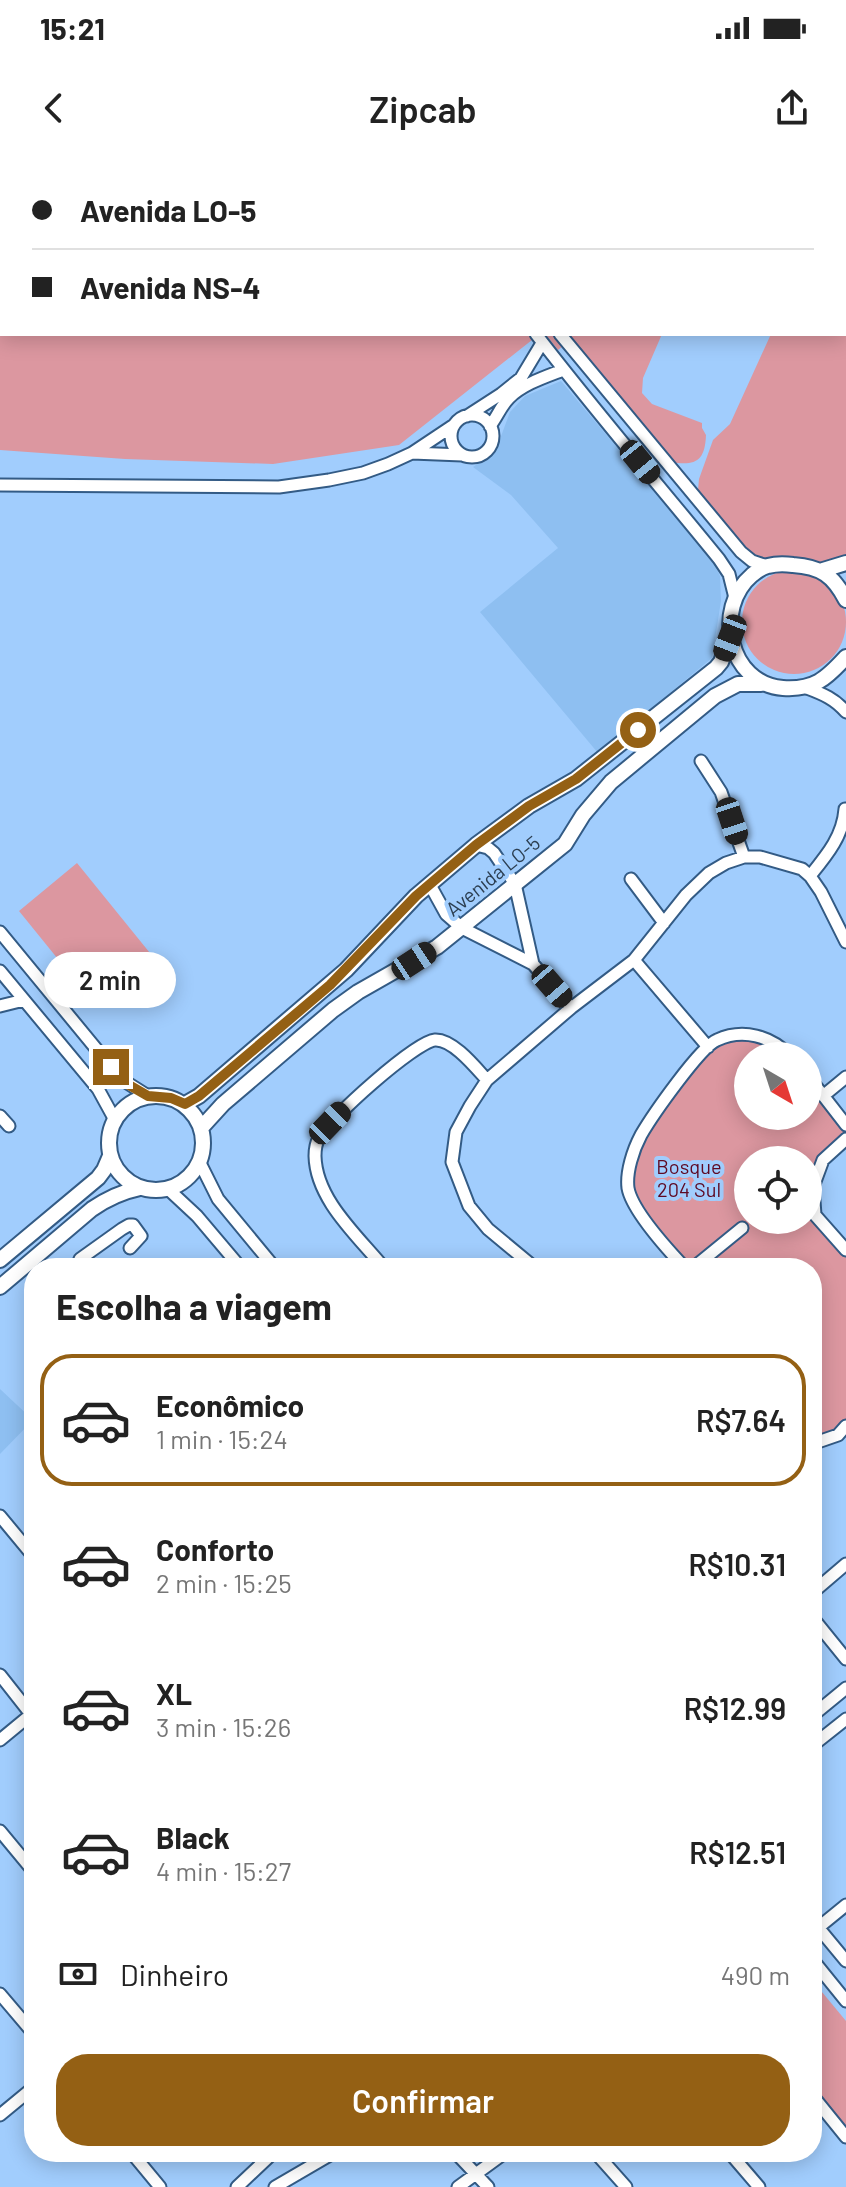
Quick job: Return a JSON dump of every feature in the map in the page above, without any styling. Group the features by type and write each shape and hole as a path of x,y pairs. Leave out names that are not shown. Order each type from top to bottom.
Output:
{"main road":[{"path":"761,684 740,664 730,638 735,598 745,582 767,566 790,564 823,570 846,563"},
{"path":"823,570 846,600"},
{"name":"Avenida LO-5","path":"185,1104 199,1096 330,985 430,885 476,845 529,806 576,779 708,675 721,662 730,638"},
{"path":"807,688 831,674 846,657"},
{"name":"Avenida LO-5","path":"202,1127 223,1104 333,1010 462,928 565,844 583,815 611,782 715,696 738,684 807,688"},
{"path":"148,1096 171,1098 185,1104 202,1127 204,1151 200,1163 187,1180 168,1189 156,1191 140,1188 127,1181 116,1170 110,1156 109,1137 115,1120 129,1104 148,1096"},
{"path":"0,1260 98,1178 110,1156"},
{"path":"34,1258 108,1198 140,1188"},
{"path":"0,1287 24,1267"}],"street":[{"path":"562,336 741,552 752,561 767,566"},
{"path":"0,485 279,487 363,473 412,453 501,394 521,378 539,338 719,559 729,574 735,598"},
{"path":"490,426 505,402 517,392 528,384 563,370"},
{"path":"412,453 475,457 487,451 492,439 490,426 482,418 466,416"},
{"path":"454,425 452,442 462,455"},
{"path":"807,688 826,695 846,712"},
{"path":"701,761 721,792 744,857"},
{"path":"810,876 836,842 844,824 845,809"},
{"path":"476,845 494,853 515,884 533,964"},
{"path":"522,1256 488,1229 469,1206 452,1162 456,1132 487,1080 571,1008 634,960 686,895 709,873 726,863 744,857 760,857 802,869 810,876 846,942"},
{"path":"631,879 664,923"},
{"path":"430,885 446,914 462,928 533,964 571,1008"},
{"path":"0,932 121,1079 148,1096"},
{"path":"634,960 708,1047"},
{"path":"0,971 98,1089 115,1120"},
{"path":"0,1006 24,1000"},
{"path":"676,1258 638,1211 628,1189 630,1163 641,1137 695,1059 716,1040 741,1034 764,1037 771,1042"},
{"path":"376,1258 330,1203 320,1184 315,1153 318,1139 344,1109 407,1055 432,1040 455,1049 487,1080"},
{"path":"846,1077 823,1096 846,1125"},
{"path":"0,1116 9,1126"},
{"path":"846,1139 823,1160 813,1187 815,1215 846,1250"},
{"path":"200,1163 218,1199 267,1258"},
{"path":"168,1189 197,1216 233,1258"},
{"path":"81,1258 122,1229 133,1225 141,1236 130,1248"},
{"path":"705,1258 735,1234"},
{"path":"822,1441 838,1435 846,1426"},
{"path":"0,1516 24,1545"},
{"path":"822,1584 846,1564"},
{"path":"822,1629 846,1659"},
{"path":"0,1675 24,1704"},
{"path":"822,1708 846,1688"},
{"path":"822,1738 846,1719"},
{"path":"0,1740 24,1722"},
{"path":"0,1831 24,1860"},
{"path":"822,1920 846,1905"},
{"path":"822,1932 846,1961"},
{"path":"822,1971 846,2001"},
{"path":"0,1994 24,2022"},
{"path":"0,2115 24,2095"},
{"path":"822,2107 846,2137"},
{"path":"139,2162 160,2187"},
{"path":"237,2187 263,2162"},
{"path":"275,2187 316,2162"},
{"path":"466,2162 488,2187"},
{"path":"458,2187 492,2162"},
{"path":"604,2162 626,2187"},
{"path":"738,2162 759,2187"}],"shaded area":[{"path":"561,381 713,561 720,576 721,601 712,658 598,753 480,612 558,548 511,495 473,467 491,455 510,412 525,396"},
{"path":"0,1389 24,1412 24,1429 0,1454"}],"green space":[{"path":"0,336 537,336 399,445 273,464 125,459 0,450"},
{"path":"547,336 661,336 643,378 642,393 652,404 702,423 706,435 701,456 692,462 670,462 569,341 558,350"},
{"path":"770,336 846,336 846,561 822,567 754,559 702,503 699,479 713,440 730,424"},
{"path":"794,570 814,574 831,585 842,602 846,622 842,642 831,659 814,670 794,674 774,670 757,659 746,642 742,622 746,602 757,585 774,574"},
{"path":"77,863 154,958 96,1006 19,911"},
{"name":"Bosque 204 Sul","path":"741,1034 759,1042 734,1042 734,1130 822,1130 822,1094 846,1125 846,1139 822,1163 822,1146 734,1146 734,1234 822,1234 822,1223 846,1250 846,1426 822,1439 822,1258 678,1258 628,1189 641,1137 716,1040"},
{"path":"822,1992 846,2021 846,2129 822,2099"}],"route":[{"path":"111,1067 121,1079 148,1096 171,1098 185,1104 199,1096 330,985 416,896 476,845 529,806 576,779 638,730"}]}
